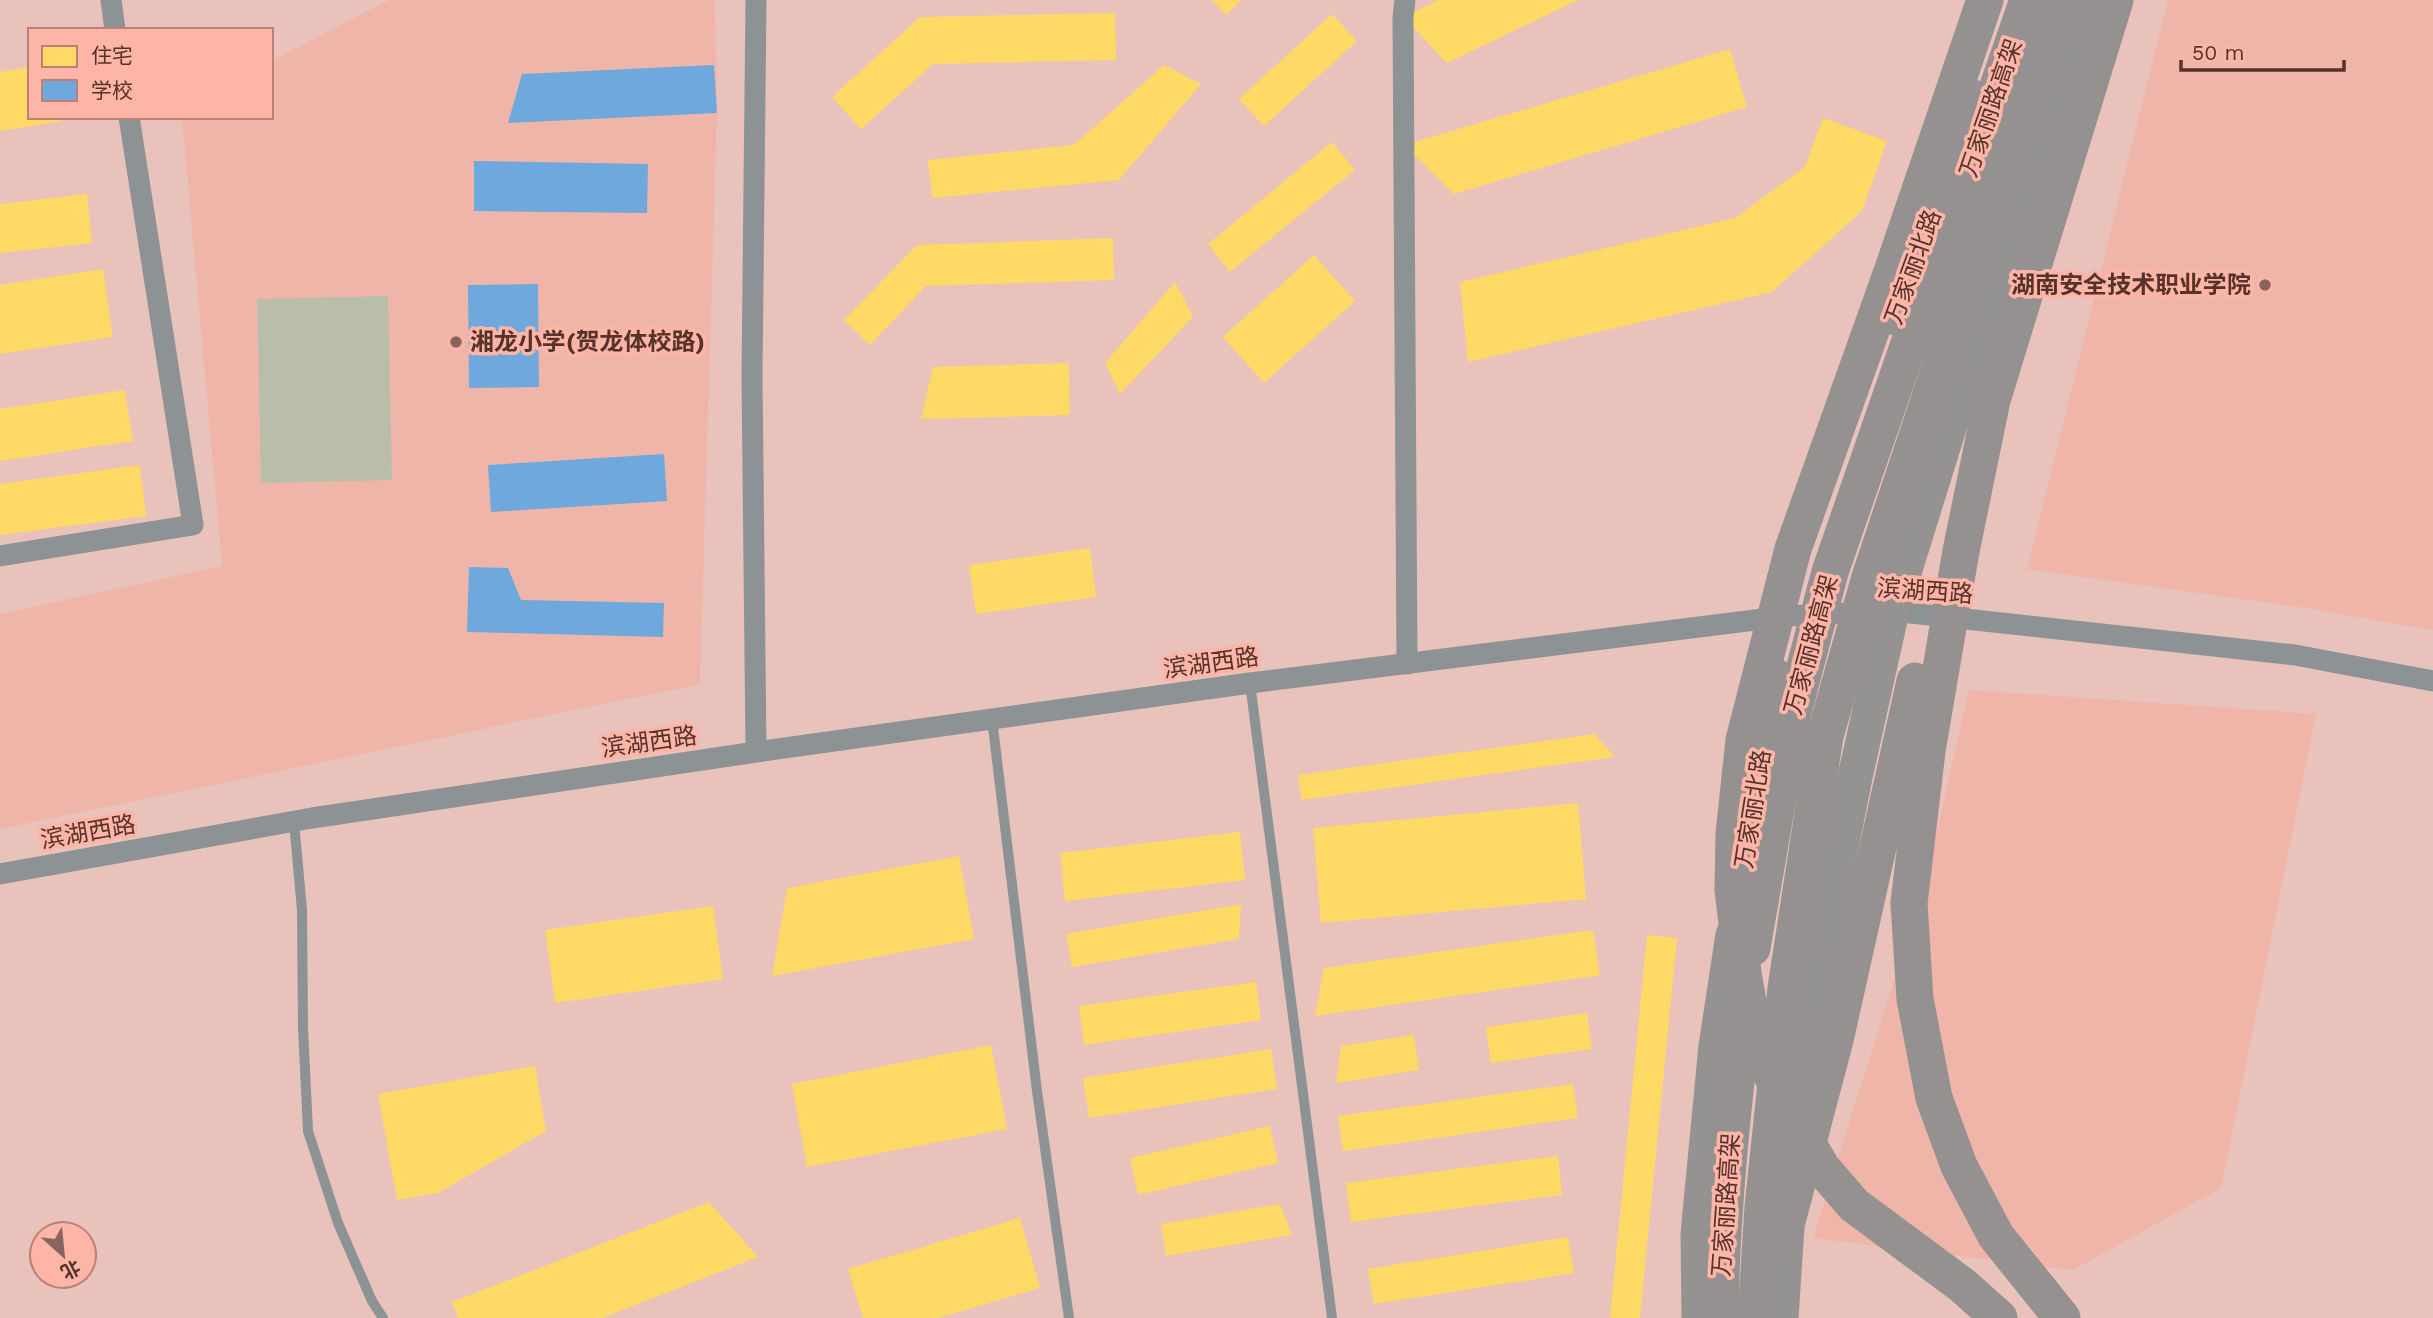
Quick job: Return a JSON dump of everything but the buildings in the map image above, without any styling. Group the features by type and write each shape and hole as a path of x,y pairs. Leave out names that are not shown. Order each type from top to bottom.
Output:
{"highway":[{"path":"1985,0 1793,549 1744,740 1734,834 1733,890 1742,973 1754,1036 1786,1105 1822,1168 1854,1205 1962,1285 1999,1318"},
{"name":"万家丽路高架","path":"1720,1318 1720,1275 1739,1055 1756,921 1792,716 1830,572 2028,0"},
{"name":"万家丽路高架","path":"1756,1318 1774,1216 1786,988 1825,736 1870,577 2063,0"},
{"path":"1779,1318 1774,1216 1835,1040 1944,552 2115,0"},
{"path":"1992,400 1927,751 1909,903 1915,999 1934,1098 1959,1166 1996,1236 2062,1318"}],"main road":[{"name":"万家丽北路","path":"1699,1318 1698,1234 1716,1046 1756,787 1787,616 1921,246 2003,0"},
{"path":"1774,1216 1810,1003 1855,777 1892,611 1982,322 2087,0"}],"street":[{"path":"111,0 116,28"},
{"path":"756,0 752,376 756,752"},
{"path":"1405,0 1407,664"},
{"path":"0,555 193,525 129,119"},
{"name":"滨湖西路","path":"0,874 295,822 756,752 1250,683 1787,616 1892,611 2295,655 2433,681"}],"lane":[{"path":"1250,683 1332,1318"},
{"path":"992,719 1037,1091 1069,1318"},
{"path":"295,822 302,910 303,1028 308,1131 338,1223 372,1301 383,1318"}],"shaded area":[{"name":"湘龙小学(贺龙体校路)","path":"389,0 715,0 717,113 700,684 0,829 0,614 222,566 182,119 273,119 273,60"},
{"name":"湖南安全技术职业学院","path":"2168,0 2433,0 2433,630 2299,607 2027,569"},
{"path":"1969,690 2316,714 2221,1188 2073,1270 1813,1238 1927,875"}],"green space":[{"path":"388,296 392,480 261,483 257,299"}],"place":[{"name":"湖南安全技术职业学院","path":"2265,285"},
{"name":"湘龙小学(贺龙体校路)","path":"456,342"}]}
